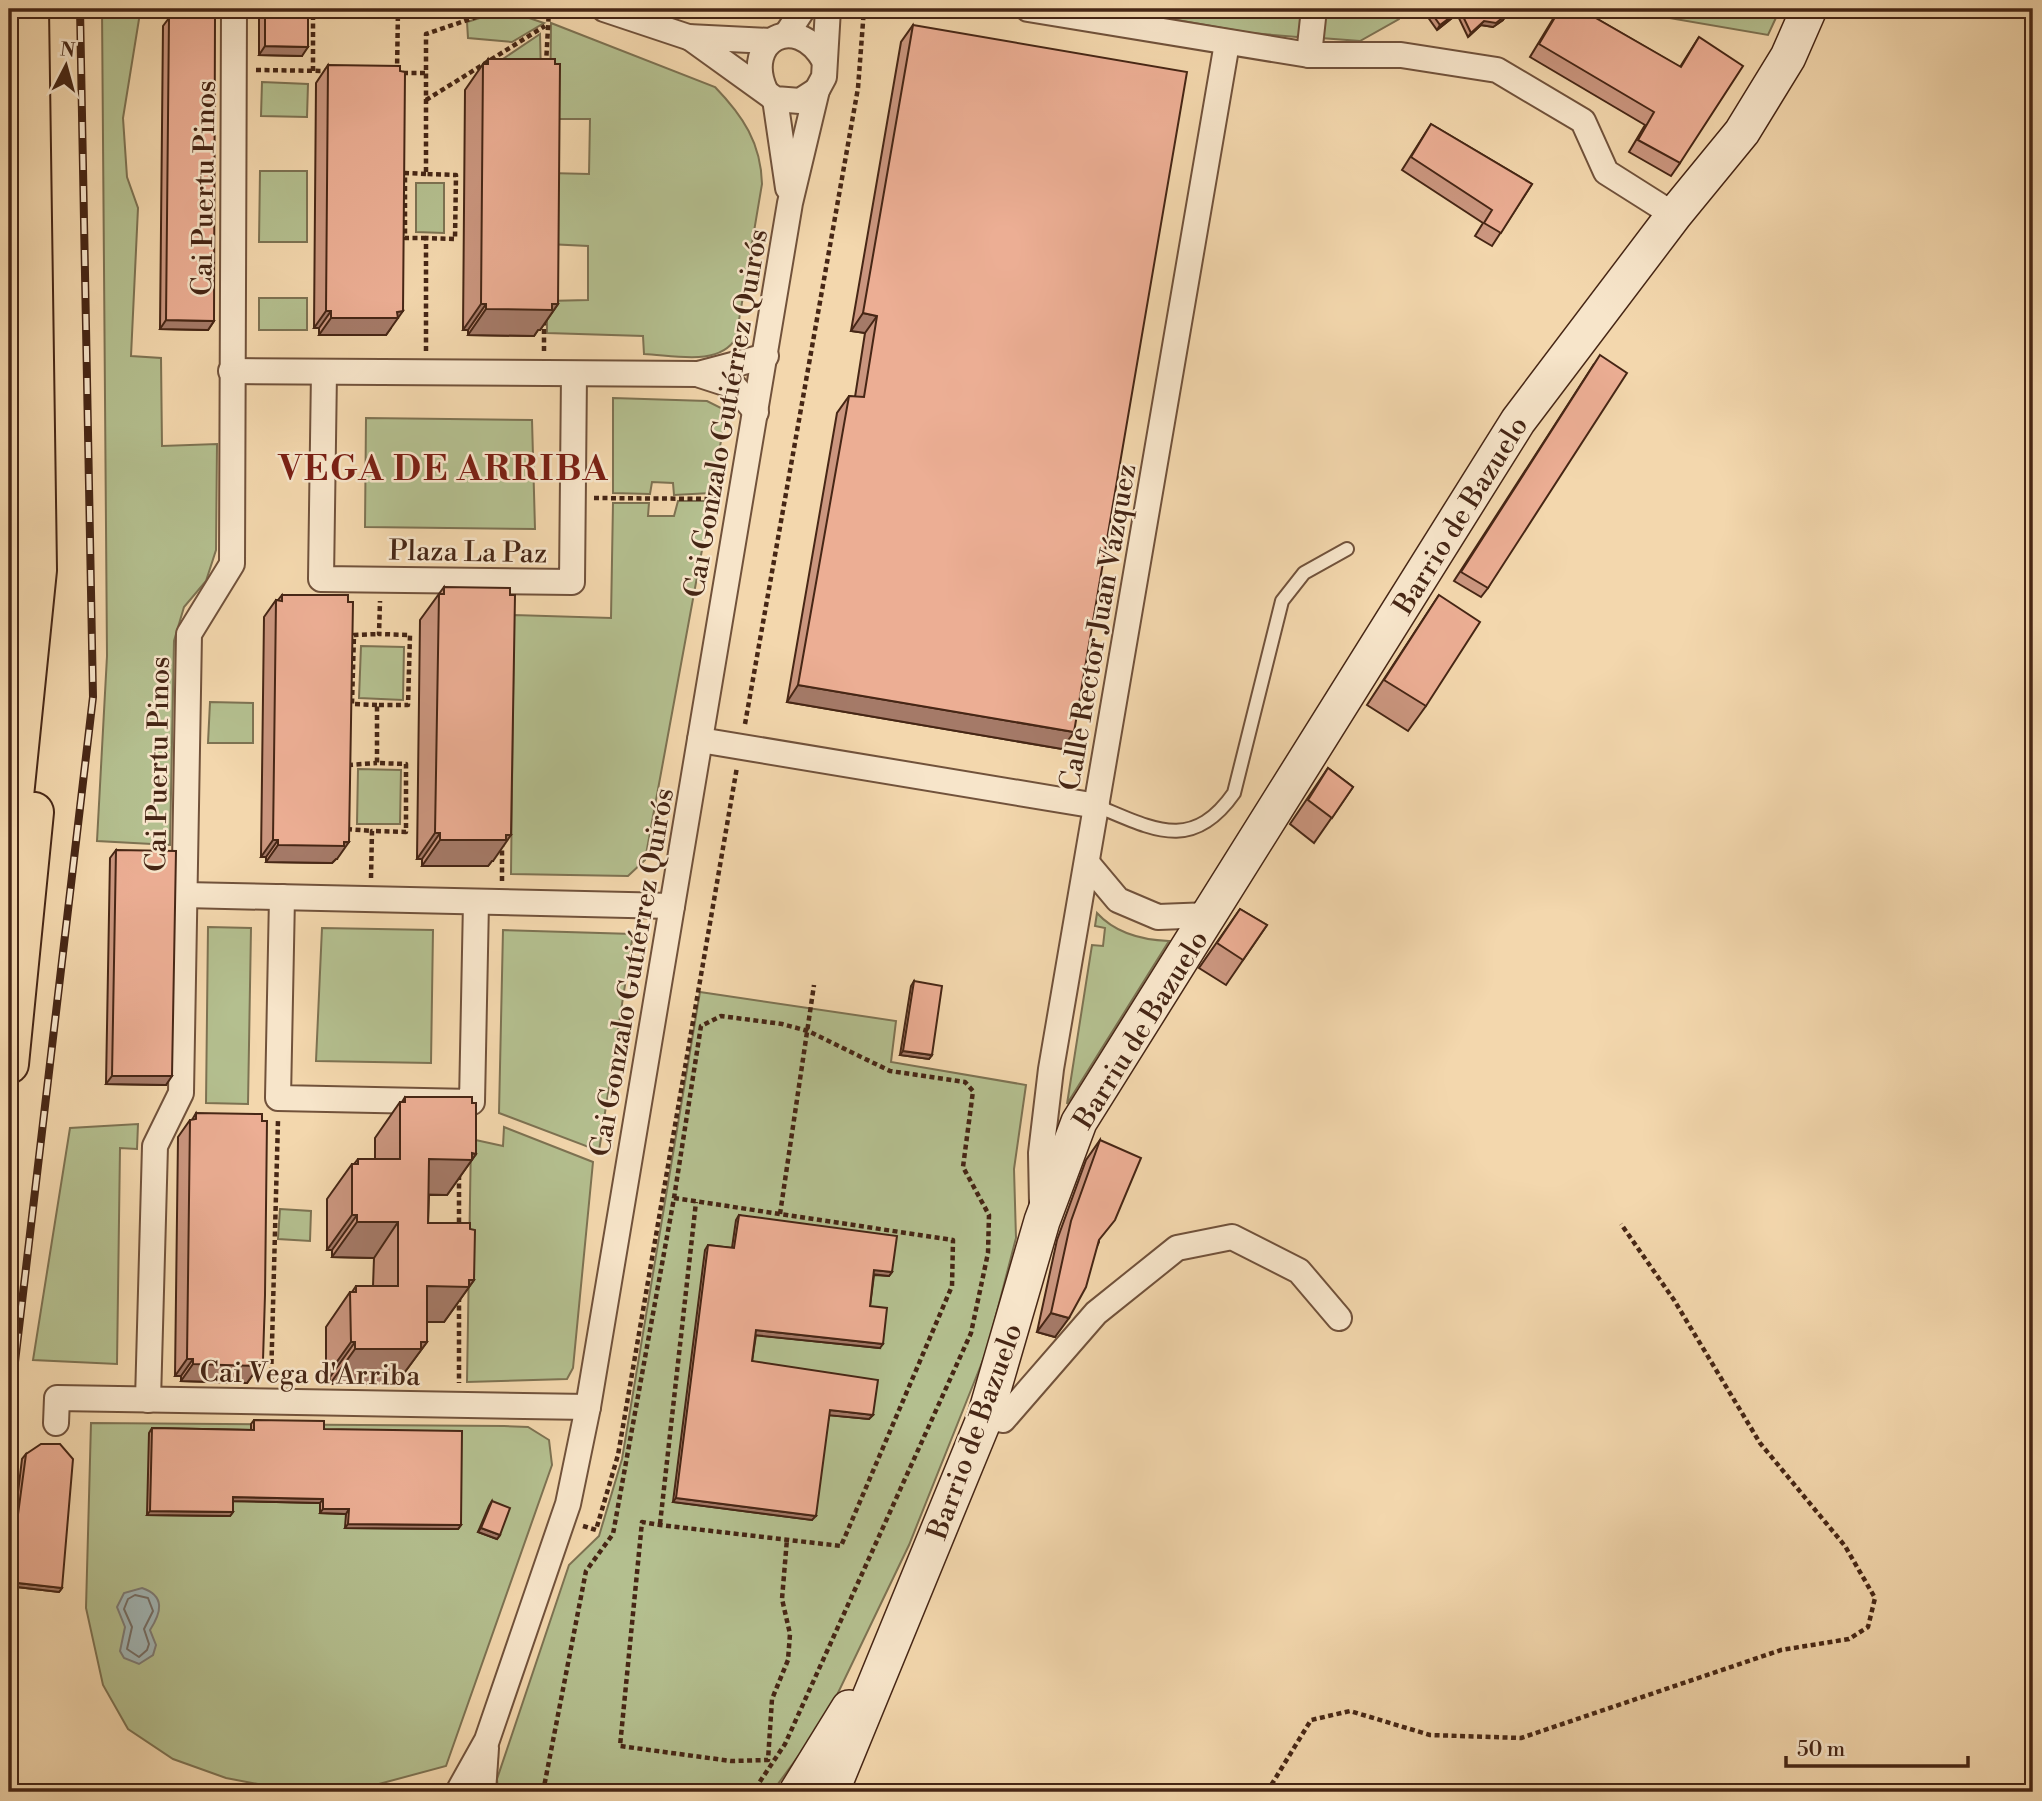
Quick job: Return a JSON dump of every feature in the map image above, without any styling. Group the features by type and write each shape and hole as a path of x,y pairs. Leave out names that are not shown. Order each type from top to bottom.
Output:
{"highway":[{"path":"9,845 37,570 38,492 29,9"},
{"path":"9,1064 37,782 31,628"}],"street":[{"name":"Cai Puertu Pinos","path":"148,1399 155,1146 181,1093 189,634 232,564 234,9"},
{"path":"604,9 688,37 770,94 800,101 817,90"},
{"name":"Cai Gonzalo Gutiérrez Quirós","path":"790,203 770,94 757,73 760,55 779,38 803,9"},
{"name":"Cai Gonzalo Gutiérrez Quirós","path":"458,1792 487,1740 562,1520 588,1407 790,203 817,90 824,77 828,9"},
{"path":"1028,9 1309,55 1401,55 1497,70 1583,121 1606,172 1674,215"},
{"path":"1309,55 1314,9"},
{"name":"Barrio de Bazuelo","path":"1210,915 1518,421 1674,215 1742,132 1788,57 1809,9"},
{"path":"688,37 779,38 800,35 815,44 824,60"},
{"name":"Calle Rector Juan Vázquez","path":"1042,1222 1041,1153 1051,1069 1227,43"},
{"path":"231,372 698,374 766,356"},
{"name":"Plaza La Paz","path":"324,372 321,579 572,582 574,373"},
{"path":"698,374 734,386 755,412"},
{"path":"700,740 1097,806"},
{"path":"1087,863 1118,900 1158,918 1210,915"},
{"path":"184,895 673,906"},
{"path":"282,897 278,1109 472,1102 475,902"},
{"name":"Barriu de Bazuelo","path":"1042,1222 1080,1122 1210,915"},
{"name":"Barrio de Bazuelo","path":"893,1636 985,1417 1042,1222"},
{"path":"985,1417 1003,1420 1097,1312 1177,1248 1232,1237 1298,1271 1339,1318"},
{"name":"Cai Vega d'Arriba","path":"56,1423 57,1398 588,1407"},
{"path":"797,1792 893,1636"},
{"path":"831,1792 893,1636"},
{"name":"Cai Gonzalo Gutiérrez Quirós","path":"483,1792 487,1740"}],"lane":[{"path":"1097,806 1147,826 1173,832 1192,828 1218,815 1234,793 1282,601 1304,573 1347,550"}],"path":[{"path":"313,9 313,71"},
{"path":"397,73 398,9"},
{"path":"426,174 426,34 500,9"},
{"path":"546,67 546,25 549,9"},
{"path":"562,1520 596,1530 618,1455 858,88 864,9"},
{"path":"426,100 546,25"},
{"path":"234,70 341,72"},
{"path":"383,72 426,73"},
{"path":"405,173 456,175 455,239 426,238 405,238 405,173"},
{"path":"426,238 426,373"},
{"path":"544,304 544,373"},
{"path":"572,498 740,499"},
{"path":"379,634 380,580"},
{"path":"354,635 410,635 408,705 377,705 352,704 354,635"},
{"path":"377,705 377,763"},
{"path":"347,817 347,830 406,832 406,764 348,763 348,776"},
{"path":"371,900 372,831"},
{"path":"502,832 502,902"},
{"path":"780,1214 814,985"},
{"path":"543,1792 586,1571 613,1534 674,1198 701,1026 721,1016 808,1031 890,1071 965,1082 973,1091 963,1167 989,1215 988,1253 971,1332 785,1744 752,1792"},
{"path":"264,1120 278,1109"},
{"path":"270,1401 278,1109"},
{"path":"459,1170 459,1239"},
{"path":"674,1198 953,1240 953,1286 841,1546 787,1539 660,1525 642,1522 620,1746 731,1762 768,1760 772,1699 788,1660 790,1634 782,1599 787,1539"},
{"path":"660,1525 696,1202"},
{"path":"1267,1792 1311,1720 1350,1711 1430,1735 1521,1738 1781,1650 1849,1639 1868,1627 1875,1598 1845,1546 1760,1443 1674,1300 1621,1224"},
{"path":"459,1295 459,1405"}],"green space":[{"path":"102,9 149,9 140,13 123,118 127,177 138,208 131,356 161,358 162,446 217,444 216,550 206,581 184,607 174,641 170,845 97,841 107,656"},
{"path":"403,9 472,9 455,16 402,17"},
{"path":"1126,9 1305,9 1303,30 1297,37 1251,33"},
{"path":"1324,9 1401,9 1399,19 1360,41 1321,38"},
{"path":"1617,9 1780,9 1768,35"},
{"path":"505,10 544,23 512,42 468,38 467,22"},
{"path":"551,23 715,87 749,131 758,156 762,184 736,338 719,353 694,357 644,354 643,336 547,333 547,301 588,300 588,246 548,244 549,173 589,174 590,119 550,119"},
{"path":"540,34 541,77 476,77"},
{"path":"262,82 308,84 307,117 261,116"},
{"path":"260,171 307,171 307,242 259,242"},
{"path":"416,183 444,183 444,233 416,232"},
{"path":"259,298 307,298 307,330 259,330"},
{"path":"613,398 707,401 721,408 726,415 711,493 674,495 673,483 652,482 650,494 613,493"},
{"path":"366,418 532,420 535,529 365,527"},
{"path":"678,501 711,501 645,860 628,876 511,874 514,615 611,618 613,503 649,503 648,516 674,516"},
{"path":"361,646 404,647 403,700 359,698"},
{"path":"210,702 253,703 253,743 208,743"},
{"path":"358,769 401,770 400,824 357,824"},
{"path":"1097,913 1121,931 1149,939 1169,941 1067,1104 1092,945 1103,946 1105,928 1095,926"},
{"path":"208,927 251,928 248,1104 206,1103"},
{"path":"322,928 433,930 431,1063 316,1061"},
{"path":"503,930 633,934 599,1151 499,1113"},
{"path":"700,992 896,1021 891,1062 1026,1085 1014,1169 1016,1238 987,1350 909,1545 825,1720 772,1792 498,1792 497,1779 569,1565 599,1536 622,1459"},
{"path":"138,1124 137,1149 120,1148 117,1364 33,1360 70,1128"},
{"path":"504,1127 593,1162 573,1368 567,1379 467,1382 471,1139 503,1146"},
{"path":"280,1209 311,1211 310,1241 278,1239"},
{"path":"91,1423 504,1426 528,1427 549,1440 552,1465 446,1766 349,1792 289,1790 226,1778 173,1759 128,1729 103,1685 86,1608"}],"water":[{"path":"142,1588 150,1591 158,1600 159,1611 150,1630 156,1645 153,1655 139,1664 124,1658 120,1651 125,1627 117,1607 124,1593"}],"building":[{"path":"265,9 308,9 308,47 265,46"},
{"path":"1419,9 1508,9 1506,15 1496,23 1484,21 1471,33 1460,10 1440,25 1430,11"},
{"path":"1560,9 1580,9 1681,67 1699,37 1743,66 1680,163 1638,140 1654,112 1539,44"},
{"path":"169,18 215,18 214,321 166,320"},
{"path":"913,25 1187,72 1074,732 798,685 849,396 864,397 877,316 863,313"},
{"path":"488,59 555,59 555,64 560,64 558,304 552,304 552,310 486,309 486,304 481,304 483,64 488,64"},
{"path":"328,65 400,66 400,71 405,72 403,311 397,312 398,318 331,318 331,311 326,311"},
{"path":"1431,124 1532,184 1501,233 1484,223 1492,210 1411,157"},
{"path":"1600,355 1627,373 1488,588 1461,572"},
{"path":"444,587 510,588 510,595 515,595 511,835 506,835 506,840 440,840 440,833 435,833 439,594 444,594"},
{"path":"282,595 348,595 348,602 353,602 349,842 344,842 344,846 278,845 278,840 273,840 276,600 282,601"},
{"path":"1439,595 1480,622 1426,706 1384,680"},
{"path":"1328,768 1353,787 1332,818 1308,800"},
{"path":"116,850 176,851 172,1076 112,1076"},
{"path":"1240,909 1267,925 1243,960 1217,943"},
{"path":"914,981 942,986 932,1055 903,1051"},
{"path":"405,1097 472,1097 472,1103 476,1103 476,1154 472,1153 472,1160 429,1159 428,1223 470,1223 470,1229 475,1230 474,1280 469,1280 469,1287 427,1286 427,1342 421,1342 421,1349 355,1349 355,1342 351,1342 350,1292 356,1292 356,1286 398,1286 398,1222 357,1222 357,1215 352,1215 352,1164 358,1164 358,1159 400,1159 400,1102 405,1102"},
{"path":"196,1113 262,1114 262,1121 267,1121 263,1360 259,1360 259,1366 193,1364 193,1359 187,1359 190,1120 196,1119"},
{"path":"1100,1140 1141,1158 1115,1220 1099,1240 1086,1287 1069,1318 1051,1313 1071,1221"},
{"path":"739,1215 897,1236 892,1272 874,1270 870,1306 887,1308 883,1344 756,1330 752,1361 878,1380 873,1415 830,1410 816,1516 676,1498 708,1245 734,1248"},
{"path":"254,1420 324,1421 324,1429 462,1431 461,1525 348,1524 349,1509 323,1509 323,1499 233,1497 233,1512 150,1511 152,1428 254,1430"},
{"path":"41,1444 60,1444 73,1459 62,1588 9,1582 26,1454"},
{"path":"492,1501 510,1508 500,1535 481,1528"}],"railway":[{"path":"9,1413 93,697 80,9"}],"district":[{"name":"VEGA DE ARRIBA","path":"444,468"}]}
